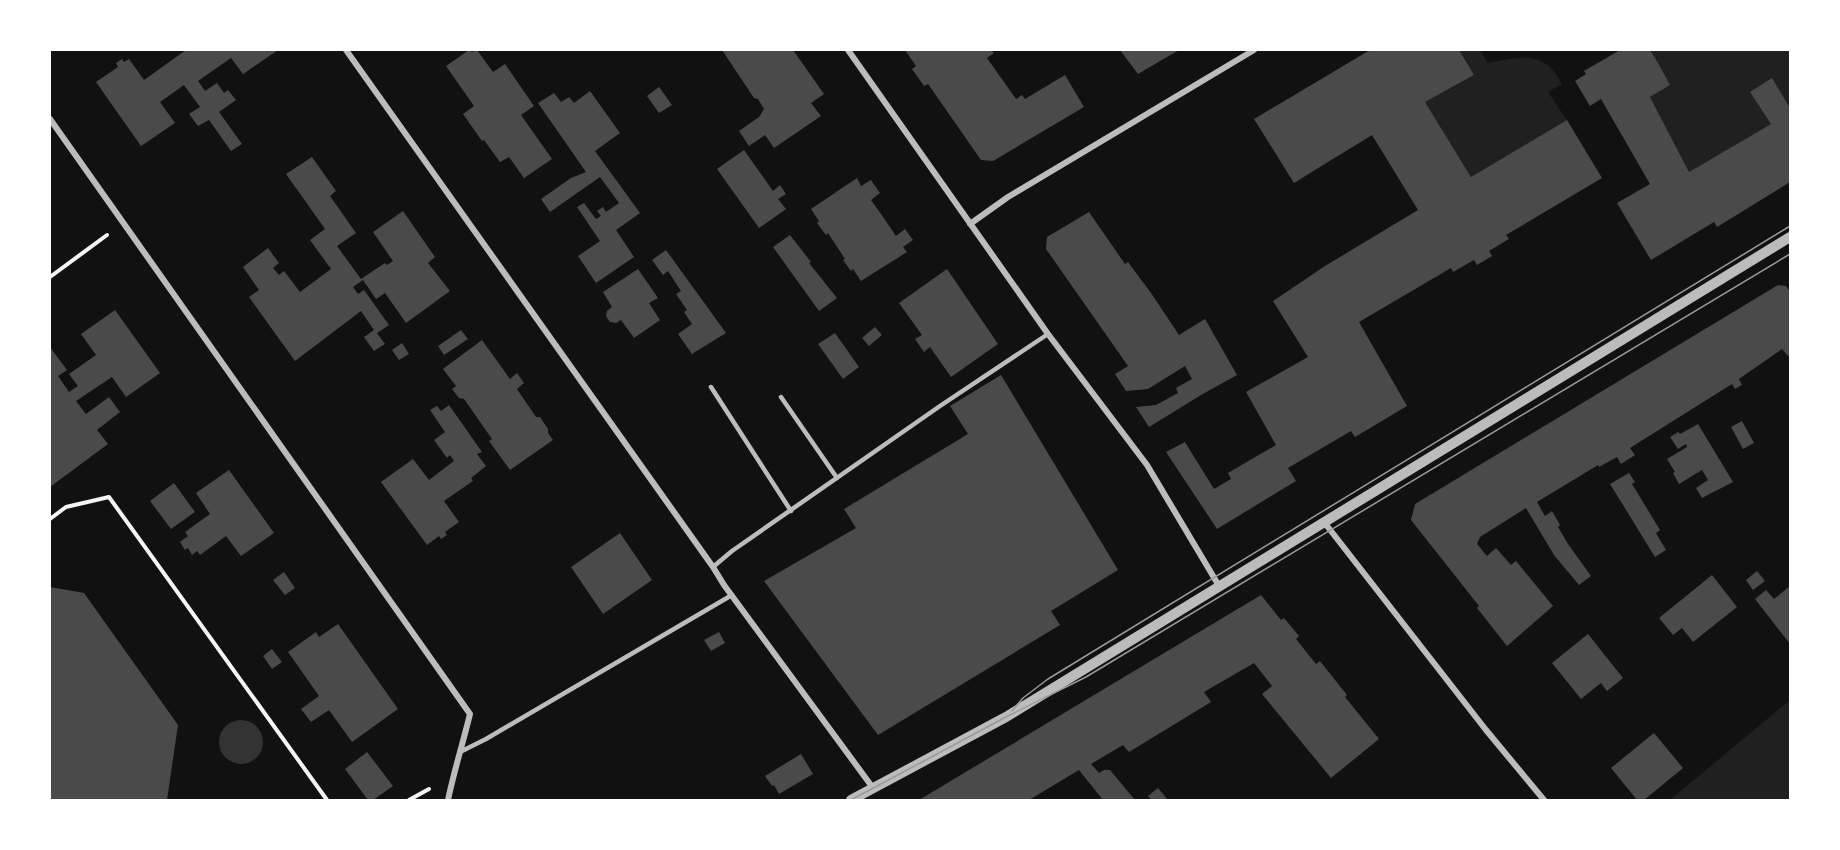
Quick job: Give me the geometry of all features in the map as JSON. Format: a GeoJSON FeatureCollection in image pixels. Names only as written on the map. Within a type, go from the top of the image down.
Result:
{"type":"FeatureCollection","features":[{"type":"Feature","properties":{"kind":"street"},"geometry":{"type":"LineString","coordinates":[[346,50],[732,595],[873,788]]}},
{"type":"Feature","properties":{"kind":"street"},"geometry":{"type":"LineString","coordinates":[[848,50],[1048,334],[1147,465],[1219,586]]}},
{"type":"Feature","properties":{"kind":"street"},"geometry":{"type":"LineString","coordinates":[[970,224],[1008,197],[1254,50]]}},
{"type":"Feature","properties":{"kind":"street"},"geometry":{"type":"LineString","coordinates":[[50,119],[470,714],[448,801]]}},
{"type":"Feature","properties":{"kind":"street"},"geometry":{"type":"LineString","coordinates":[[851,801],[1006,717],[1323,521],[1791,237]]}},
{"type":"Feature","properties":{"kind":"street"},"geometry":{"type":"LineString","coordinates":[[1323,521],[1544,801]]}},
{"type":"Feature","properties":{"kind":"lane"},"geometry":{"type":"LineString","coordinates":[[713,567],[837,478],[1048,334]]}},
{"type":"Feature","properties":{"kind":"lane"},"geometry":{"type":"LineString","coordinates":[[711,387],[791,510]]}},
{"type":"Feature","properties":{"kind":"lane"},"geometry":{"type":"LineString","coordinates":[[781,397],[837,478]]}},
{"type":"Feature","properties":{"kind":"lane"},"geometry":{"type":"LineString","coordinates":[[462,751],[732,595]]}},
{"type":"Feature","properties":{"kind":"path"},"geometry":{"type":"LineString","coordinates":[[50,277],[107,235]]}},
{"type":"Feature","properties":{"kind":"path"},"geometry":{"type":"LineString","coordinates":[[50,519],[66,507],[109,497],[327,801]]}},
{"type":"Feature","properties":{"kind":"shaded area"},"geometry":{"type":"Polygon","coordinates":[[[1459,50],[1480,50],[1488,63],[1531,58],[1548,65],[1562,84],[1548,92],[1567,120],[1471,177],[1425,102],[1474,75],[1459,50]]]}},
{"type":"Feature","properties":{"kind":"shaded area"},"geometry":{"type":"Polygon","coordinates":[[[1650,50],[1790,50],[1790,108],[1772,79],[1771,124],[1689,172],[1650,97],[1670,85],[1650,50]]]}},
{"type":"Feature","properties":{"kind":"shaded area"},"geometry":{"type":"Polygon","coordinates":[[[1790,700],[1790,800],[1670,800],[1790,700]]]}},
{"type":"Feature","properties":{"kind":"shaded area"},"geometry":{"type":"Polygon","coordinates":[[[241,720],[249,721],[257,726],[262,734],[262,750],[257,758],[249,763],[241,764],[233,763],[225,758],[220,750],[219,742],[220,734],[225,726],[233,721],[241,720]]]}},
{"type":"Feature","properties":{"kind":"building"},"geometry":{"type":"Polygon","coordinates":[[[186,50],[278,50],[243,74],[231,58],[198,81],[205,91],[217,83],[224,93],[228,90],[236,100],[219,112],[242,144],[231,151],[209,120],[198,126],[189,114],[200,107],[184,85],[160,102],[175,123],[141,146],[96,82],[118,67],[116,63],[122,59],[124,62],[129,59],[144,80],[186,50]]]}},
{"type":"Feature","properties":{"kind":"building"},"geometry":{"type":"Polygon","coordinates":[[[469,50],[472,52],[477,50],[493,72],[505,64],[534,106],[521,115],[552,159],[524,178],[509,157],[500,162],[463,114],[474,106],[446,66],[469,50]]]}},
{"type":"Feature","properties":{"kind":"building"},"geometry":{"type":"Polygon","coordinates":[[[722,50],[793,50],[824,94],[811,103],[821,116],[774,148],[765,135],[749,146],[739,131],[759,117],[764,109],[722,50]]]}},
{"type":"Feature","properties":{"kind":"building"},"geometry":{"type":"Polygon","coordinates":[[[905,50],[991,50],[994,53],[987,58],[1016,99],[1022,95],[1025,99],[1065,75],[1084,107],[993,161],[981,160],[928,84],[924,86],[912,69],[916,66],[905,50]]]}},
{"type":"Feature","properties":{"kind":"building"},"geometry":{"type":"Polygon","coordinates":[[[1120,50],[1179,50],[1138,74],[1120,50]]]}},
{"type":"Feature","properties":{"kind":"building"},"geometry":{"type":"Polygon","coordinates":[[[1370,50],[1459,50],[1474,75],[1425,102],[1471,177],[1567,120],[1602,178],[1506,235],[1509,239],[1489,251],[1492,256],[1477,265],[1474,260],[1453,272],[1451,268],[1359,322],[1407,406],[1355,437],[1351,431],[1288,468],[1296,481],[1217,529],[1166,452],[1185,442],[1214,489],[1231,479],[1228,473],[1276,445],[1246,392],[1308,357],[1273,301],[1325,266],[1418,210],[1372,135],[1294,183],[1254,119],[1370,50]]]}},
{"type":"Feature","properties":{"kind":"building"},"geometry":{"type":"Polygon","coordinates":[[[1620,50],[1650,50],[1658,63],[1670,85],[1650,97],[1689,172],[1771,124],[1750,92],[1772,78],[1790,108],[1790,182],[1717,227],[1714,222],[1651,260],[1617,203],[1650,184],[1601,99],[1590,106],[1575,81],[1586,74],[1584,71],[1620,50]]]}},
{"type":"Feature","properties":{"kind":"building"},"geometry":{"type":"Polygon","coordinates":[[[659,87],[672,105],[659,113],[647,96],[659,87]]]}},
{"type":"Feature","properties":{"kind":"building"},"geometry":{"type":"Polygon","coordinates":[[[590,91],[620,133],[595,151],[640,213],[616,230],[634,257],[596,283],[578,256],[600,241],[577,207],[584,203],[596,219],[601,216],[597,211],[603,207],[606,212],[619,203],[600,177],[550,212],[541,199],[571,178],[586,172],[538,103],[554,93],[561,102],[569,97],[574,103],[590,91]]]}},
{"type":"Feature","properties":{"kind":"building"},"geometry":{"type":"Polygon","coordinates":[[[744,150],[773,191],[780,185],[786,194],[778,199],[786,209],[759,228],[717,169],[744,150]]]}},
{"type":"Feature","properties":{"kind":"building"},"geometry":{"type":"Polygon","coordinates":[[[312,157],[336,191],[330,196],[356,233],[337,246],[361,279],[385,263],[387,265],[393,261],[373,232],[403,211],[435,257],[428,263],[450,291],[406,323],[385,293],[376,299],[363,280],[353,287],[358,294],[364,290],[389,325],[377,333],[385,344],[374,351],[364,337],[374,330],[361,311],[295,361],[249,297],[259,290],[243,267],[268,248],[279,263],[273,268],[279,275],[284,271],[300,292],[331,269],[310,240],[325,229],[286,174],[312,157]]]}},
{"type":"Feature","properties":{"kind":"building"},"geometry":{"type":"Polygon","coordinates":[[[857,178],[861,186],[871,180],[880,193],[871,200],[896,236],[905,229],[913,240],[903,247],[907,252],[861,281],[843,260],[845,259],[828,233],[826,235],[817,223],[819,221],[811,209],[857,178]]]}},
{"type":"Feature","properties":{"kind":"building"},"geometry":{"type":"Polygon","coordinates":[[[1089,212],[1125,264],[1128,262],[1151,293],[1179,335],[1205,319],[1237,375],[1149,427],[1136,407],[1156,405],[1178,393],[1176,388],[1192,379],[1185,366],[1148,389],[1126,391],[1115,374],[1128,366],[1046,249],[1047,237],[1089,212]]]}},
{"type":"Feature","properties":{"kind":"building"},"geometry":{"type":"Polygon","coordinates":[[[790,235],[837,298],[819,311],[773,247],[790,235]]]}},
{"type":"Feature","properties":{"kind":"building"},"geometry":{"type":"Polygon","coordinates":[[[666,250],[726,333],[692,354],[678,334],[692,324],[684,312],[687,310],[676,294],[681,291],[668,271],[663,275],[652,260],[666,250]]]}},
{"type":"Feature","properties":{"kind":"building"},"geometry":{"type":"Polygon","coordinates":[[[638,269],[658,298],[649,303],[660,320],[634,338],[621,320],[616,323],[610,322],[606,316],[607,311],[612,307],[603,292],[638,269]]]}},
{"type":"Feature","properties":{"kind":"building"},"geometry":{"type":"Polygon","coordinates":[[[947,269],[998,344],[951,377],[930,347],[924,352],[915,339],[922,335],[899,303],[947,269]]]}},
{"type":"Feature","properties":{"kind":"building"},"geometry":{"type":"Polygon","coordinates":[[[1778,285],[1786,286],[1790,292],[1790,358],[1782,349],[1739,379],[1742,385],[1735,389],[1732,384],[1630,448],[1635,455],[1621,464],[1617,457],[1599,467],[1598,465],[1537,502],[1545,516],[1552,511],[1568,544],[1591,576],[1579,585],[1554,555],[1526,508],[1480,537],[1477,544],[1487,556],[1496,548],[1511,565],[1516,561],[1553,606],[1507,646],[1477,608],[1479,606],[1411,520],[1415,504],[1778,285]]]}},
{"type":"Feature","properties":{"kind":"building"},"geometry":{"type":"Polygon","coordinates":[[[115,310],[160,373],[126,397],[112,377],[76,401],[86,414],[109,397],[120,412],[97,430],[108,444],[50,487],[50,347],[67,370],[58,376],[69,392],[78,386],[69,374],[96,355],[81,334],[115,310]]]}},
{"type":"Feature","properties":{"kind":"building"},"geometry":{"type":"Polygon","coordinates":[[[875,327],[882,335],[869,346],[862,338],[875,327]]]}},
{"type":"Feature","properties":{"kind":"building"},"geometry":{"type":"Polygon","coordinates":[[[461,330],[468,339],[444,355],[438,346],[461,330]]]}},
{"type":"Feature","properties":{"kind":"building"},"geometry":{"type":"Polygon","coordinates":[[[835,333],[859,367],[843,379],[818,344],[835,333]]]}},
{"type":"Feature","properties":{"kind":"building"},"geometry":{"type":"Polygon","coordinates":[[[482,340],[510,379],[517,373],[524,383],[517,389],[536,417],[540,417],[553,440],[510,470],[489,441],[492,439],[464,399],[459,398],[452,389],[456,386],[443,369],[482,340]]]}},
{"type":"Feature","properties":{"kind":"building"},"geometry":{"type":"Polygon","coordinates":[[[402,343],[409,354],[399,360],[392,350],[402,343]]]}},
{"type":"Feature","properties":{"kind":"building"},"geometry":{"type":"Polygon","coordinates":[[[1001,375],[1118,570],[1051,611],[1060,625],[878,735],[764,581],[856,528],[844,509],[968,434],[950,406],[1001,375]]]}},
{"type":"Feature","properties":{"kind":"building"},"geometry":{"type":"Polygon","coordinates":[[[449,405],[482,452],[477,454],[486,466],[471,478],[473,481],[444,501],[459,522],[445,532],[447,535],[441,539],[439,536],[427,545],[381,482],[413,459],[429,480],[454,461],[450,455],[447,458],[434,440],[445,432],[430,410],[437,406],[441,411],[449,405]]]}},
{"type":"Feature","properties":{"kind":"building"},"geometry":{"type":"Polygon","coordinates":[[[1742,421],[1754,443],[1743,449],[1731,427],[1742,421]]]}},
{"type":"Feature","properties":{"kind":"building"},"geometry":{"type":"Polygon","coordinates":[[[1698,424],[1733,482],[1702,498],[1696,488],[1708,480],[1702,470],[1679,484],[1667,459],[1687,447],[1686,444],[1678,449],[1670,437],[1698,424]]]}},
{"type":"Feature","properties":{"kind":"building"},"geometry":{"type":"Polygon","coordinates":[[[229,470],[274,533],[241,556],[226,536],[200,555],[197,551],[192,555],[188,548],[185,550],[180,542],[188,536],[185,532],[210,514],[196,493],[229,470]]]}},
{"type":"Feature","properties":{"kind":"building"},"geometry":{"type":"Polygon","coordinates":[[[1629,473],[1635,482],[1632,484],[1660,530],[1656,533],[1666,550],[1655,557],[1610,484],[1629,473]]]}},
{"type":"Feature","properties":{"kind":"building"},"geometry":{"type":"Polygon","coordinates":[[[174,483],[195,512],[171,529],[150,501],[174,483]]]}},
{"type":"Feature","properties":{"kind":"building"},"geometry":{"type":"Polygon","coordinates":[[[620,533],[652,580],[603,614],[571,567],[620,533]]]}},
{"type":"Feature","properties":{"kind":"building"},"geometry":{"type":"Polygon","coordinates":[[[1757,571],[1765,581],[1753,590],[1746,580],[1757,571]]]}},
{"type":"Feature","properties":{"kind":"building"},"geometry":{"type":"Polygon","coordinates":[[[284,572],[295,588],[285,595],[273,580],[284,572]]]}},
{"type":"Feature","properties":{"kind":"building"},"geometry":{"type":"Polygon","coordinates":[[[1712,575],[1737,607],[1693,642],[1682,628],[1673,635],[1659,618],[1712,575]]]}},
{"type":"Feature","properties":{"kind":"building"},"geometry":{"type":"Polygon","coordinates":[[[1790,586],[1790,644],[1755,599],[1766,590],[1774,599],[1790,586]]]}},
{"type":"Feature","properties":{"kind":"building"},"geometry":{"type":"Polygon","coordinates":[[[50,587],[84,593],[178,725],[167,800],[50,800],[50,587]]]}},
{"type":"Feature","properties":{"kind":"building"},"geometry":{"type":"Polygon","coordinates":[[[1261,595],[1281,620],[1284,618],[1299,636],[1296,639],[1316,664],[1320,661],[1379,739],[1331,778],[1262,694],[1272,686],[1254,663],[1204,692],[1211,702],[1129,752],[1123,745],[1091,764],[1099,773],[1110,770],[1135,800],[1103,800],[1079,770],[1029,800],[919,800],[1261,595]]]}},
{"type":"Feature","properties":{"kind":"building"},"geometry":{"type":"Polygon","coordinates":[[[338,624],[398,709],[352,742],[329,710],[311,722],[301,709],[319,696],[288,652],[316,632],[319,637],[338,624]]]}},
{"type":"Feature","properties":{"kind":"building"},"geometry":{"type":"Polygon","coordinates":[[[719,632],[725,643],[711,651],[704,640],[719,632]]]}},
{"type":"Feature","properties":{"kind":"building"},"geometry":{"type":"Polygon","coordinates":[[[1588,634],[1623,678],[1607,691],[1601,683],[1581,699],[1552,663],[1588,634]]]}},
{"type":"Feature","properties":{"kind":"building"},"geometry":{"type":"Polygon","coordinates":[[[272,649],[282,662],[272,669],[263,656],[272,649]]]}},
{"type":"Feature","properties":{"kind":"building"},"geometry":{"type":"Polygon","coordinates":[[[1654,733],[1683,768],[1644,800],[1637,800],[1611,768],[1654,733]]]}},
{"type":"Feature","properties":{"kind":"building"},"geometry":{"type":"Polygon","coordinates":[[[367,752],[393,786],[373,800],[368,800],[345,769],[367,752]]]}},
{"type":"Feature","properties":{"kind":"building"},"geometry":{"type":"Polygon","coordinates":[[[801,754],[813,774],[779,794],[765,776],[801,754]]]}},
{"type":"Feature","properties":{"kind":"building"},"geometry":{"type":"Polygon","coordinates":[[[1158,788],[1168,800],[1151,800],[1148,796],[1158,788]]]}},
{"type":"Feature","properties":{"kind":"tram line"},"geometry":{"type":"LineString","coordinates":[[1012,711],[1023,698],[1048,679],[1790,226]]}},
{"type":"Feature","properties":{"kind":"tram line"},"geometry":{"type":"LineString","coordinates":[[851,800],[1086,677],[1790,254]]}}]}
